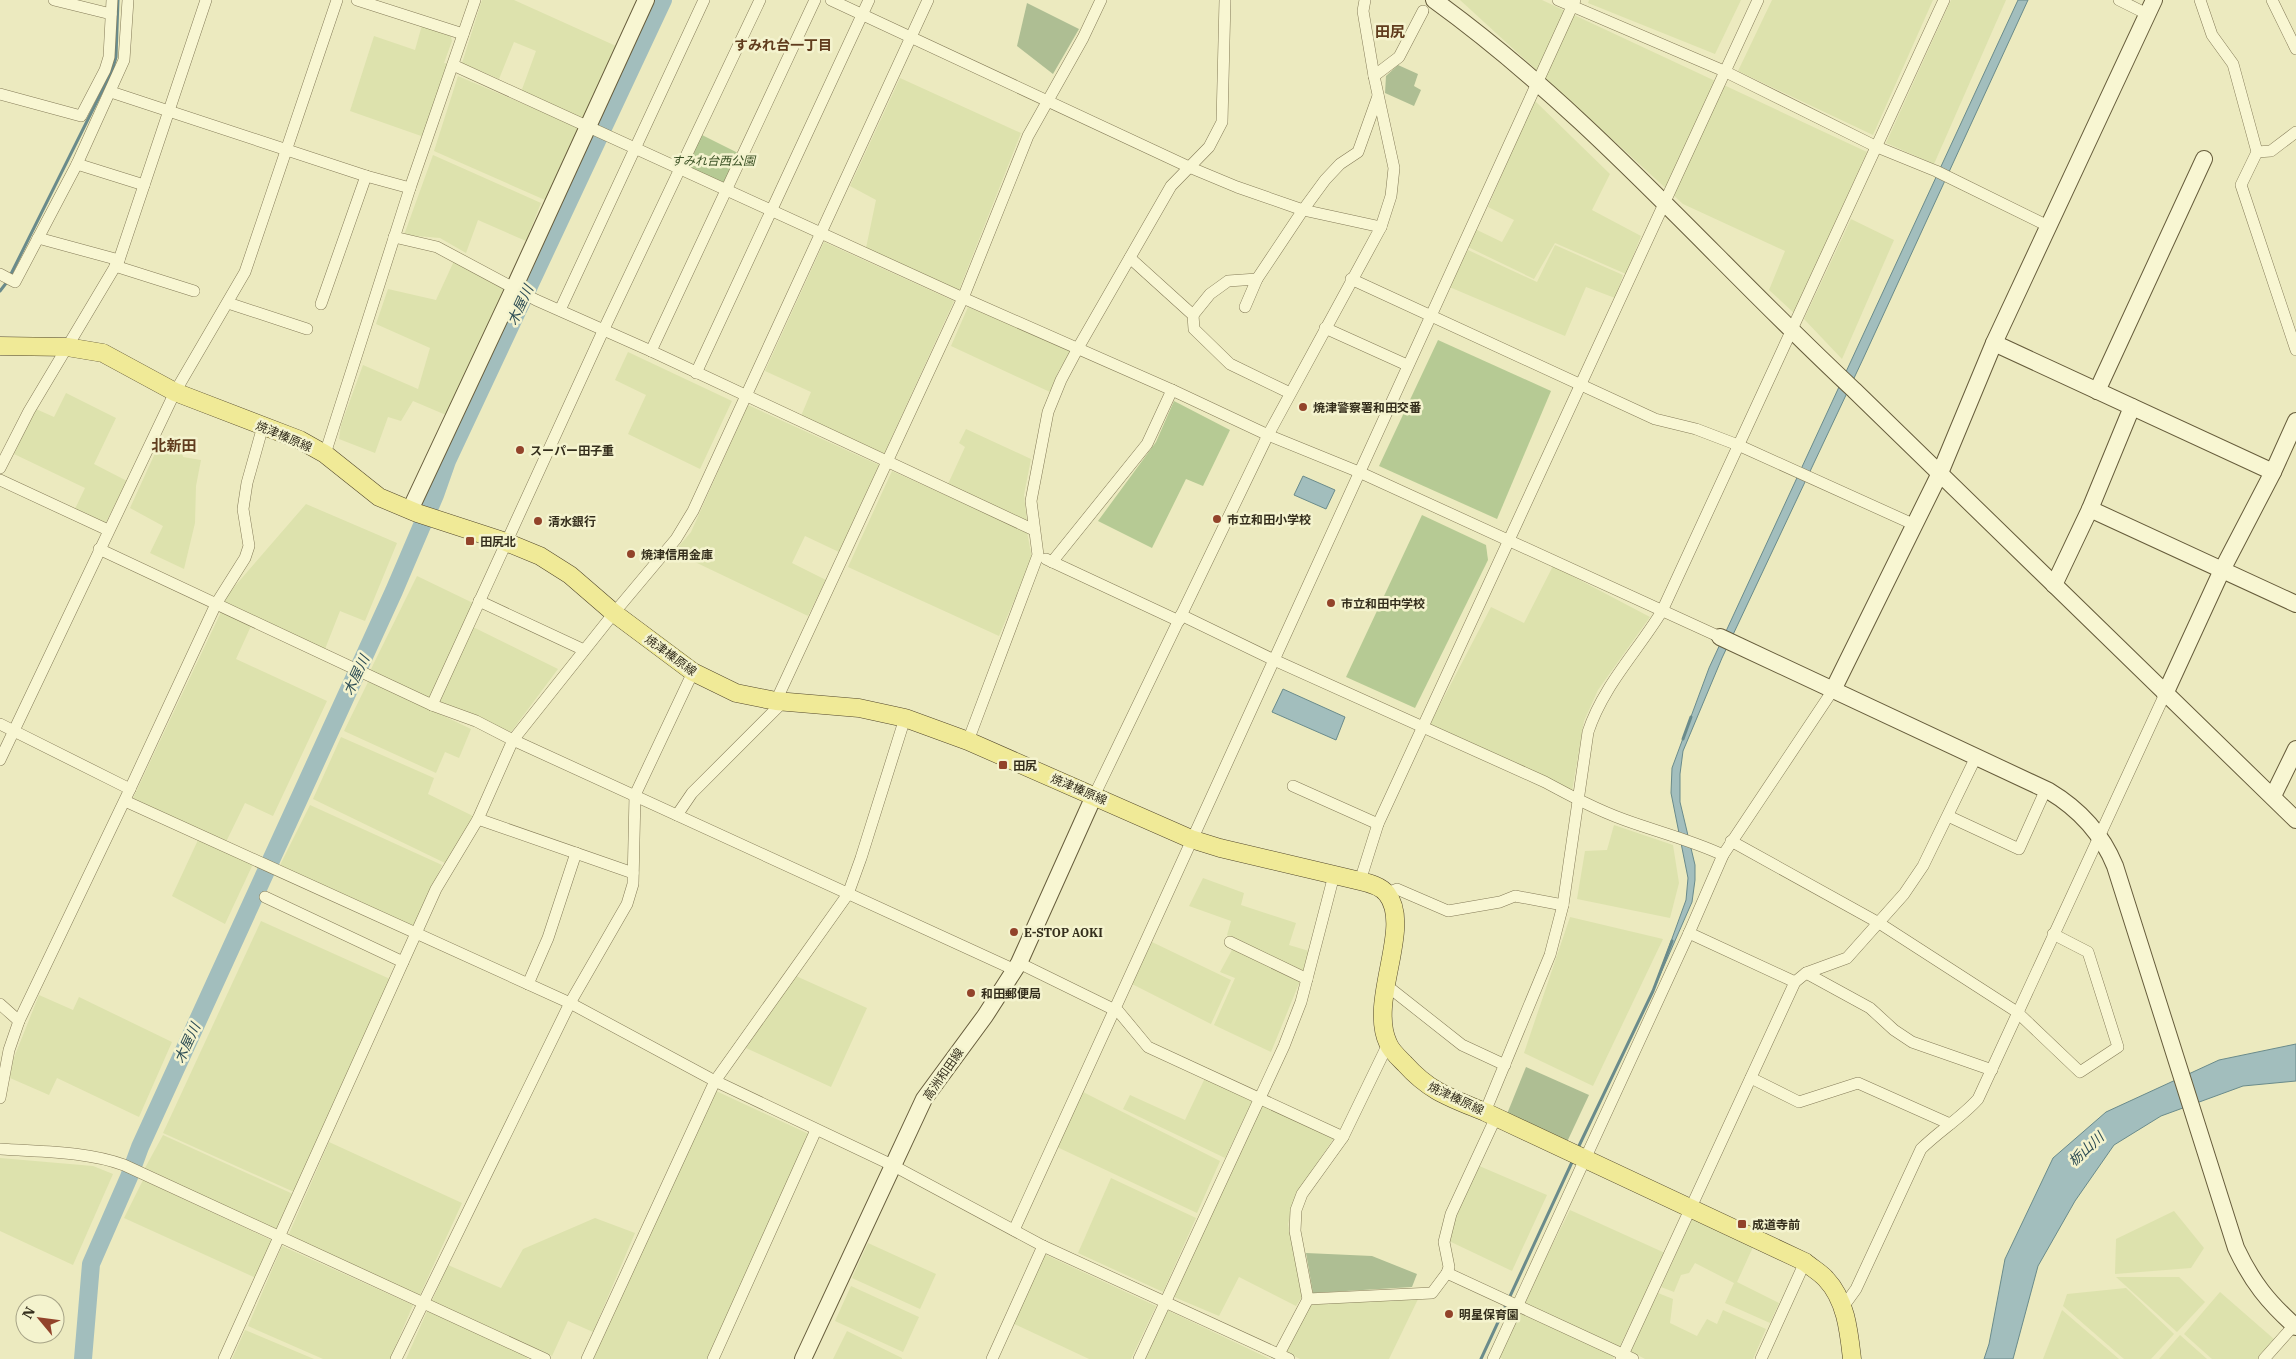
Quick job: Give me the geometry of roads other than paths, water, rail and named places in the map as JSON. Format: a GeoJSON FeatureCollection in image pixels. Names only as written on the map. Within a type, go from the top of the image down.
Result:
{"type":"FeatureCollection","features":[{"type":"Feature","properties":{"kind":"main road","name":"焼津榛原線"},"geometry":{"type":"LineString","coordinates":[[0,346],[66,347],[103,353],[175,392],[300,440],[324,454],[379,497],[414,512],[506,542],[540,556],[570,574],[614,613],[693,672],[736,693],[780,701],[860,708],[905,718],[968,741],[1191,839],[1360,880],[1378,887],[1387,893],[1394,908],[1394,934],[1382,1008],[1383,1028],[1388,1044],[1420,1080],[1434,1091],[1491,1114],[1805,1262],[1827,1280],[1843,1307],[1850,1334],[1852,1359]]}},
{"type":"Feature","properties":{"kind":"street"},"geometry":{"type":"LineString","coordinates":[[54,0],[111,14]]}},
{"type":"Feature","properties":{"kind":"street"},"geometry":{"type":"LineString","coordinates":[[0,94],[81,116],[105,70],[109,57],[112,0]]}},
{"type":"Feature","properties":{"kind":"street"},"geometry":{"type":"LineString","coordinates":[[0,274],[15,282],[77,164],[111,92],[124,60],[128,0]]}},
{"type":"Feature","properties":{"kind":"street"},"geometry":{"type":"LineString","coordinates":[[0,468],[66,347],[117,263],[206,0]]}},
{"type":"Feature","properties":{"kind":"street"},"geometry":{"type":"LineString","coordinates":[[0,760],[98,549],[175,392],[245,272],[337,0]]}},
{"type":"Feature","properties":{"kind":"street"},"geometry":{"type":"LineString","coordinates":[[357,0],[463,34]]}},
{"type":"Feature","properties":{"kind":"street"},"geometry":{"type":"LineString","coordinates":[[324,454],[410,188],[475,0]]}},
{"type":"Feature","properties":{"kind":"street"},"geometry":{"type":"LineString","coordinates":[[414,512],[518,290],[587,125],[646,0]]}},
{"type":"Feature","properties":{"kind":"street"},"geometry":{"type":"LineString","coordinates":[[560,310],[704,0]]}},
{"type":"Feature","properties":{"kind":"street"},"geometry":{"type":"LineString","coordinates":[[432,705],[603,332],[760,0]]}},
{"type":"Feature","properties":{"kind":"street"},"geometry":{"type":"LineString","coordinates":[[651,352],[815,0]]}},
{"type":"Feature","properties":{"kind":"street"},"geometry":{"type":"LineString","coordinates":[[831,0],[1189,167],[1237,187],[1302,210],[1381,227]]}},
{"type":"Feature","properties":{"kind":"street"},"geometry":{"type":"LineString","coordinates":[[696,373],[870,0]]}},
{"type":"Feature","properties":{"kind":"street"},"geometry":{"type":"LineString","coordinates":[[224,1359],[436,889],[478,819],[513,740],[614,613],[676,539],[693,511],[928,0]]}},
{"type":"Feature","properties":{"kind":"street"},"geometry":{"type":"LineString","coordinates":[[677,815],[692,793],[780,701],[963,298],[1028,136],[1083,38],[1101,0]]}},
{"type":"Feature","properties":{"kind":"street"},"geometry":{"type":"LineString","coordinates":[[968,741],[1038,555],[1031,501],[1048,412],[1061,380],[1171,186],[1209,147],[1222,122],[1225,0]]}},
{"type":"Feature","properties":{"kind":"street"},"geometry":{"type":"LineString","coordinates":[[1094,796],[1268,436],[1351,279],[1381,227],[1391,196],[1394,168],[1374,76],[1363,11],[1365,0]]}},
{"type":"Feature","properties":{"kind":"street"},"geometry":{"type":"LineString","coordinates":[[1558,0],[1573,3],[1724,71],[1877,147],[1936,171],[2050,226]]}},
{"type":"Feature","properties":{"kind":"street"},"geometry":{"type":"LineString","coordinates":[[1360,880],[1378,824],[1758,0]]}},
{"type":"Feature","properties":{"kind":"street"},"geometry":{"type":"LineString","coordinates":[[1308,1299],[1432,1293],[1447,1273],[1449,1266],[1444,1242],[1451,1214],[1491,1114],[1505,1066],[1550,955],[1563,905],[1588,732],[1594,712],[1608,688],[1662,611],[1944,0]]}},
{"type":"Feature","properties":{"kind":"street"},"geometry":{"type":"LineString","coordinates":[[1493,1359],[1723,855],[1833,690],[1940,473],[1994,343],[2050,226],[2150,7],[2119,0]]}},
{"type":"Feature","properties":{"kind":"street"},"geometry":{"type":"LineString","coordinates":[[2200,0],[2212,35],[2232,64],[2257,152],[2241,184],[2296,350]]}},
{"type":"Feature","properties":{"kind":"street"},"geometry":{"type":"LineString","coordinates":[[2272,0],[2296,49]]}},
{"type":"Feature","properties":{"kind":"street"},"geometry":{"type":"LineString","coordinates":[[1014,1230],[1429,316],[1538,84],[1573,3]]}},
{"type":"Feature","properties":{"kind":"street"},"geometry":{"type":"LineString","coordinates":[[1374,76],[1399,57],[1428,6],[1474,29],[1538,84],[1664,202],[1792,332],[1839,375],[2296,820]]}},
{"type":"Feature","properties":{"kind":"street"},"geometry":{"type":"LineString","coordinates":[[454,65],[821,234],[1172,390],[1268,436],[1359,472],[1727,640],[2046,789],[2069,803],[2086,820],[2108,849],[2115,866],[2236,1248],[2245,1267],[2261,1292],[2295,1325],[2264,1359]]}},
{"type":"Feature","properties":{"kind":"street"},"geometry":{"type":"LineString","coordinates":[[111,92],[366,176],[410,188]]}},
{"type":"Feature","properties":{"kind":"street"},"geometry":{"type":"LineString","coordinates":[[1245,306],[1257,279],[1302,210],[1340,164],[1358,152],[1378,96]]}},
{"type":"Feature","properties":{"kind":"street"},"geometry":{"type":"LineString","coordinates":[[2257,152],[2271,151],[2296,132]]}},
{"type":"Feature","properties":{"kind":"street"},"geometry":{"type":"LineString","coordinates":[[2098,391],[2204,159]]}},
{"type":"Feature","properties":{"kind":"street"},"geometry":{"type":"LineString","coordinates":[[77,164],[144,184]]}},
{"type":"Feature","properties":{"kind":"street"},"geometry":{"type":"LineString","coordinates":[[321,304],[366,176]]}},
{"type":"Feature","properties":{"kind":"street"},"geometry":{"type":"LineString","coordinates":[[394,237],[437,247],[536,300],[603,332],[651,352],[1034,530]]}},
{"type":"Feature","properties":{"kind":"street"},"geometry":{"type":"LineString","coordinates":[[38,238],[117,263],[194,291]]}},
{"type":"Feature","properties":{"kind":"street"},"geometry":{"type":"LineString","coordinates":[[1130,258],[1193,315]]}},
{"type":"Feature","properties":{"kind":"street"},"geometry":{"type":"LineString","coordinates":[[1257,279],[1228,281],[1210,294],[1193,315],[1194,329],[1230,364],[1290,393]]}},
{"type":"Feature","properties":{"kind":"street"},"geometry":{"type":"LineString","coordinates":[[1351,279],[1654,419],[1696,428],[1738,445],[1915,525]]}},
{"type":"Feature","properties":{"kind":"street"},"geometry":{"type":"LineString","coordinates":[[228,303],[307,329]]}},
{"type":"Feature","properties":{"kind":"street"},"geometry":{"type":"LineString","coordinates":[[1325,328],[1407,365]]}},
{"type":"Feature","properties":{"kind":"street"},"geometry":{"type":"LineString","coordinates":[[1994,343],[2273,472]]}},
{"type":"Feature","properties":{"kind":"street"},"geometry":{"type":"LineString","coordinates":[[1052,562],[1147,444],[1172,390]]}},
{"type":"Feature","properties":{"kind":"street"},"geometry":{"type":"LineString","coordinates":[[2054,585],[2090,509],[2132,407]]}},
{"type":"Feature","properties":{"kind":"street"},"geometry":{"type":"LineString","coordinates":[[1843,1307],[1856,1289],[1921,1149],[1969,1110],[1978,1099],[2222,570],[2273,472],[2296,421]]}},
{"type":"Feature","properties":{"kind":"street"},"geometry":{"type":"LineString","coordinates":[[0,1098],[9,1050],[19,1021],[125,801],[216,604],[245,558],[249,546],[243,509],[246,483],[263,426]]}},
{"type":"Feature","properties":{"kind":"street"},"geometry":{"type":"LineString","coordinates":[[0,480],[108,530]]}},
{"type":"Feature","properties":{"kind":"street"},"geometry":{"type":"LineString","coordinates":[[2090,509],[2296,604]]}},
{"type":"Feature","properties":{"kind":"street"},"geometry":{"type":"LineString","coordinates":[[98,549],[432,705],[476,721],[513,740],[848,894],[1114,1009],[1119,1012],[1148,1047],[1343,1137]]}},
{"type":"Feature","properties":{"kind":"street"},"geometry":{"type":"LineString","coordinates":[[1038,555],[1545,782],[1624,820],[1700,844],[1723,855]]}},
{"type":"Feature","properties":{"kind":"street"},"geometry":{"type":"LineString","coordinates":[[479,601],[584,650]]}},
{"type":"Feature","properties":{"kind":"street"},"geometry":{"type":"LineString","coordinates":[[396,1359],[570,1003],[627,904],[633,884],[635,795],[693,672]]}},
{"type":"Feature","properties":{"kind":"street"},"geometry":{"type":"LineString","coordinates":[[587,1359],[714,1081],[848,894],[862,858],[905,718]]}},
{"type":"Feature","properties":{"kind":"street"},"geometry":{"type":"LineString","coordinates":[[0,724],[130,789]]}},
{"type":"Feature","properties":{"kind":"street"},"geometry":{"type":"LineString","coordinates":[[2273,796],[2296,749]]}},
{"type":"Feature","properties":{"kind":"street"},"geometry":{"type":"LineString","coordinates":[[1447,1273],[1626,1357],[1795,982],[1806,972],[1847,958],[1879,923],[1923,866],[1976,757]]}},
{"type":"Feature","properties":{"kind":"street"},"geometry":{"type":"LineString","coordinates":[[1293,786],[1378,824]]}},
{"type":"Feature","properties":{"kind":"street"},"geometry":{"type":"LineString","coordinates":[[1948,816],[2019,849],[2046,789]]}},
{"type":"Feature","properties":{"kind":"street","name":"高洲和田線"},"geometry":{"type":"LineString","coordinates":[[803,1359],[924,1099],[985,1016],[1017,967],[1094,796]]}},
{"type":"Feature","properties":{"kind":"street"},"geometry":{"type":"LineString","coordinates":[[125,801],[570,1003],[714,1081],[892,1165],[1044,1246],[1284,1357],[1308,1299],[1295,1231],[1296,1210],[1302,1194],[1343,1137],[1388,1044]]}},
{"type":"Feature","properties":{"kind":"street"},"geometry":{"type":"LineString","coordinates":[[478,819],[633,873]]}},
{"type":"Feature","properties":{"kind":"street"},"geometry":{"type":"LineString","coordinates":[[1731,841],[1879,923],[2017,1012],[2080,1072],[2118,1047],[2088,952],[2053,934]]}},
{"type":"Feature","properties":{"kind":"street"},"geometry":{"type":"LineString","coordinates":[[528,984],[548,938],[576,853]]}},
{"type":"Feature","properties":{"kind":"street"},"geometry":{"type":"LineString","coordinates":[[1139,1359],[1284,1046],[1301,1002],[1334,875]]}},
{"type":"Feature","properties":{"kind":"street"},"geometry":{"type":"LineString","coordinates":[[1387,893],[1397,889],[1448,910],[1500,902],[1515,896],[1563,905]]}},
{"type":"Feature","properties":{"kind":"street"},"geometry":{"type":"LineString","coordinates":[[265,898],[403,962]]}},
{"type":"Feature","properties":{"kind":"street"},"geometry":{"type":"LineString","coordinates":[[1689,933],[1795,982]]}},
{"type":"Feature","properties":{"kind":"street"},"geometry":{"type":"LineString","coordinates":[[1230,942],[1307,979]]}},
{"type":"Feature","properties":{"kind":"street"},"geometry":{"type":"LineString","coordinates":[[1806,972],[1870,1008],[1894,1030],[1912,1042],[1992,1070]]}},
{"type":"Feature","properties":{"kind":"street"},"geometry":{"type":"LineString","coordinates":[[1386,985],[1462,1045],[1505,1066]]}},
{"type":"Feature","properties":{"kind":"street"},"geometry":{"type":"LineString","coordinates":[[0,1004],[19,1021]]}},
{"type":"Feature","properties":{"kind":"street"},"geometry":{"type":"LineString","coordinates":[[1751,1078],[1799,1102],[1858,1083],[1950,1124]]}},
{"type":"Feature","properties":{"kind":"street"},"geometry":{"type":"LineString","coordinates":[[713,1359],[816,1130]]}},
{"type":"Feature","properties":{"kind":"street"},"geometry":{"type":"LineString","coordinates":[[0,1149],[89,1156],[108,1159],[124,1165],[544,1359]]}},
{"type":"Feature","properties":{"kind":"street"},"geometry":{"type":"LineString","coordinates":[[992,1359],[1044,1246]]}},
{"type":"Feature","properties":{"kind":"street"},"geometry":{"type":"LineString","coordinates":[[1761,1359],[1805,1262]]}},
{"type":"Feature","properties":{"kind":"water"},"geometry":{"type":"Polygon","coordinates":[[[2018,0],[2028,0],[1863,359],[1722,658],[1683,751],[1680,774],[1680,802],[1695,865],[1695,880],[1692,902],[1653,991],[1686,900],[1688,878],[1671,793],[1672,768],[1709,668],[2018,0]]]}},
{"type":"Feature","properties":{"kind":"water"},"geometry":{"type":"Polygon","coordinates":[[[1303,476],[1335,490],[1326,509],[1294,495],[1303,476]]]}},
{"type":"Feature","properties":{"kind":"water"},"geometry":{"type":"Polygon","coordinates":[[[1283,689],[1345,717],[1336,740],[1272,712],[1283,689]]]}},
{"type":"Feature","properties":{"kind":"water","name":"栃山川"},"geometry":{"type":"Polygon","coordinates":[[[2296,1044],[2296,1081],[2243,1086],[2161,1116],[2114,1145],[2075,1201],[2038,1266],[2013,1359],[1984,1359],[1989,1344],[2005,1259],[2053,1158],[2106,1112],[2219,1060],[2296,1044]]]}},
{"type":"Feature","properties":{"kind":"waterway"},"geometry":{"type":"LineString","coordinates":[[10,276],[112,71],[116,57],[118,0]]}},
{"type":"Feature","properties":{"kind":"waterway","name":"木屋川"},"geometry":{"type":"LineString","coordinates":[[83,1359],[91,1264],[140,1147],[394,591],[435,495],[447,461],[663,0]]}},
{"type":"Feature","properties":{"kind":"waterway"},"geometry":{"type":"LineString","coordinates":[[0,291],[7,282]]}},
{"type":"Feature","properties":{"kind":"waterway"},"geometry":{"type":"LineString","coordinates":[[1683,739],[1691,717]]}},
{"type":"Feature","properties":{"kind":"waterway"},"geometry":{"type":"LineString","coordinates":[[1577,1150],[1653,991],[1672,941]]}},
{"type":"Feature","properties":{"kind":"waterway"},"geometry":{"type":"LineString","coordinates":[[1481,1359],[1573,1160]]}},
{"type":"Feature","properties":{"kind":"place","name":"焼津警察署和田交番"},"geometry":{"type":"Point","coordinates":[1303,407]}},
{"type":"Feature","properties":{"kind":"place","name":"スーパー田子重"},"geometry":{"type":"Point","coordinates":[520,450]}},
{"type":"Feature","properties":{"kind":"place","name":"市立和田小学校"},"geometry":{"type":"Point","coordinates":[1217,519]}},
{"type":"Feature","properties":{"kind":"place","name":"清水銀行"},"geometry":{"type":"Point","coordinates":[538,521]}},
{"type":"Feature","properties":{"kind":"place","name":"田尻北"},"geometry":{"type":"Point","coordinates":[470,541]}},
{"type":"Feature","properties":{"kind":"place","name":"焼津信用金庫"},"geometry":{"type":"Point","coordinates":[631,554]}},
{"type":"Feature","properties":{"kind":"place","name":"市立和田中学校"},"geometry":{"type":"Point","coordinates":[1331,603]}},
{"type":"Feature","properties":{"kind":"place","name":"田尻"},"geometry":{"type":"Point","coordinates":[1003,765]}},
{"type":"Feature","properties":{"kind":"place","name":"E-STOP AOKI"},"geometry":{"type":"Point","coordinates":[1014,932]}},
{"type":"Feature","properties":{"kind":"place","name":"和田郵便局"},"geometry":{"type":"Point","coordinates":[971,993]}},
{"type":"Feature","properties":{"kind":"place","name":"成道寺前"},"geometry":{"type":"Point","coordinates":[1742,1224]}},
{"type":"Feature","properties":{"kind":"place","name":"明星保育園"},"geometry":{"type":"Point","coordinates":[1449,1314]}},
{"type":"Feature","properties":{"kind":"district","name":"田尻"},"geometry":{"type":"Point","coordinates":[1390,31]}},
{"type":"Feature","properties":{"kind":"district","name":"すみれ台一丁目"},"geometry":{"type":"Point","coordinates":[783,45]}},
{"type":"Feature","properties":{"kind":"district","name":"北新田"},"geometry":{"type":"Point","coordinates":[174,445]}},
{"type":"Feature","properties":{"kind":"park label","name":"すみれ台西公園"},"geometry":{"type":"Point","coordinates":[713,160]}}]}
